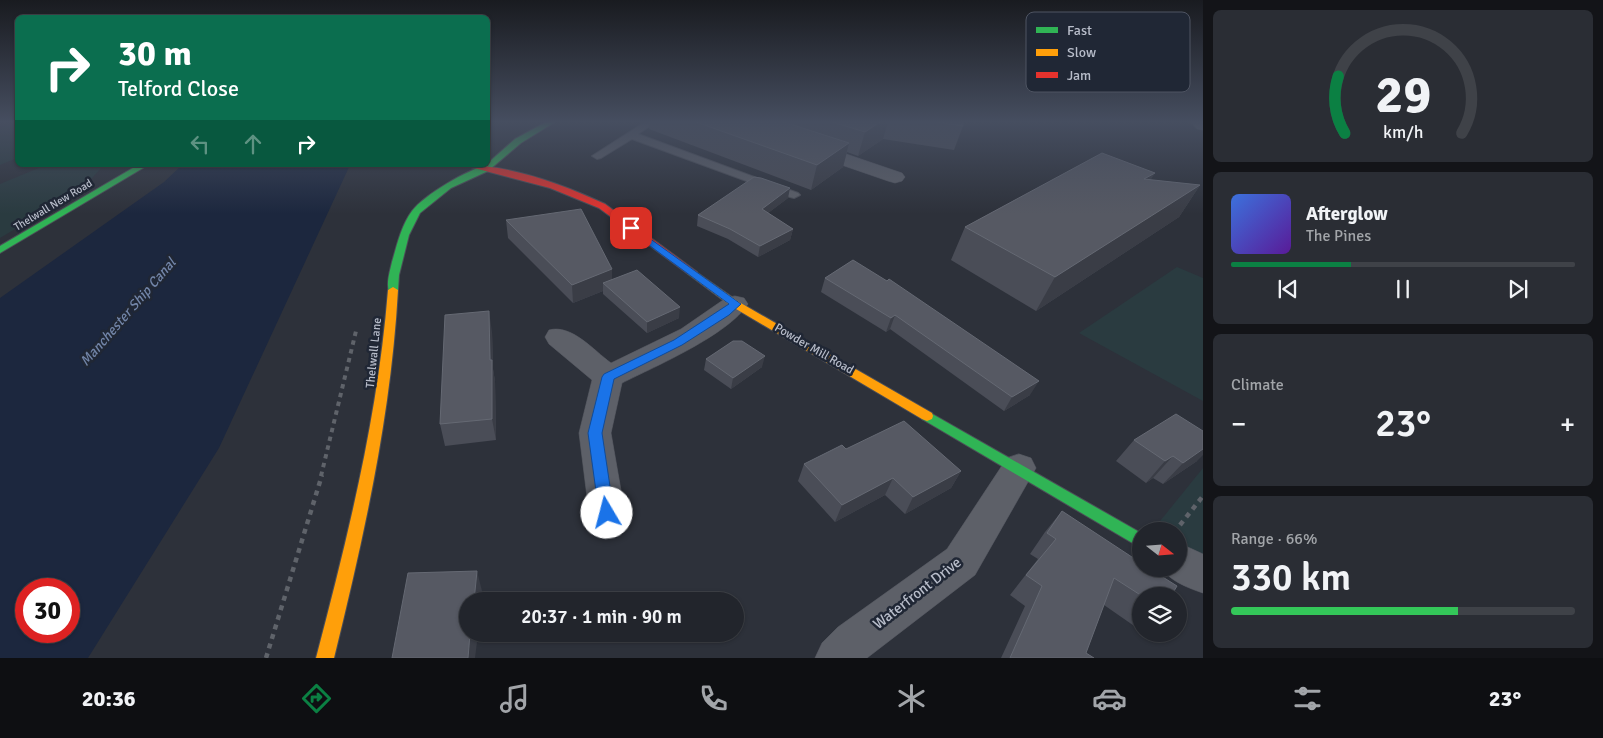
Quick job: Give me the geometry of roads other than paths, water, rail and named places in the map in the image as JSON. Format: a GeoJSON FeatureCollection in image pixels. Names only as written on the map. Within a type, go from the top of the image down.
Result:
{"type":"FeatureCollection","features":[{"type":"Feature","properties":{"kind":"street","name":"Thelwall Lane"},"geometry":{"type":"LineString","coordinates":[[490,165],[504,153]]}},
{"type":"Feature","properties":{"kind":"street"},"geometry":{"type":"LineString","coordinates":[[825,153],[895,177]]}},
{"type":"Feature","properties":{"kind":"street","name":"Thelwall New Road"},"geometry":{"type":"LineString","coordinates":[[0,250],[141,167]]}},
{"type":"Feature","properties":{"kind":"street","name":"Powder Mill Road"},"geometry":{"type":"LineString","coordinates":[[476,167],[571,192],[602,206],[735,304],[1132,536]]}},
{"type":"Feature","properties":{"kind":"street","name":"Thelwall Lane"},"geometry":{"type":"LineString","coordinates":[[325,658],[360,520],[379,424],[391,334],[394,275],[404,235],[416,212],[434,196],[448,186],[487,167]]}},
{"type":"Feature","properties":{"kind":"street"},"geometry":{"type":"LineString","coordinates":[[608,377],[678,343],[719,317],[735,304]]}},
{"type":"Feature","properties":{"kind":"street"},"geometry":{"type":"LineString","coordinates":[[559,337],[608,377]]}},
{"type":"Feature","properties":{"kind":"street"},"geometry":{"type":"LineString","coordinates":[[607,513],[595,433],[608,377]]}},
{"type":"Feature","properties":{"kind":"street","name":"Waterfront Drive"},"geometry":{"type":"LineString","coordinates":[[837,658],[853,642],[961,562],[1019,468]]}},
{"type":"Feature","properties":{"kind":"street"},"geometry":{"type":"LineString","coordinates":[[1188,566],[1203,575]]}},
{"type":"Feature","properties":{"kind":"lane"},"geometry":{"type":"LineString","coordinates":[[597,156],[602,153]]}},
{"type":"Feature","properties":{"kind":"lane"},"geometry":{"type":"LineString","coordinates":[[679,153],[794,195]]}},
{"type":"Feature","properties":{"kind":"water","name":"Manchester Ship Canal"},"geometry":{"type":"Polygon","coordinates":[[[180,167],[349,167],[219,448],[88,658],[0,658],[0,298],[164,182],[180,167]]]}}]}
